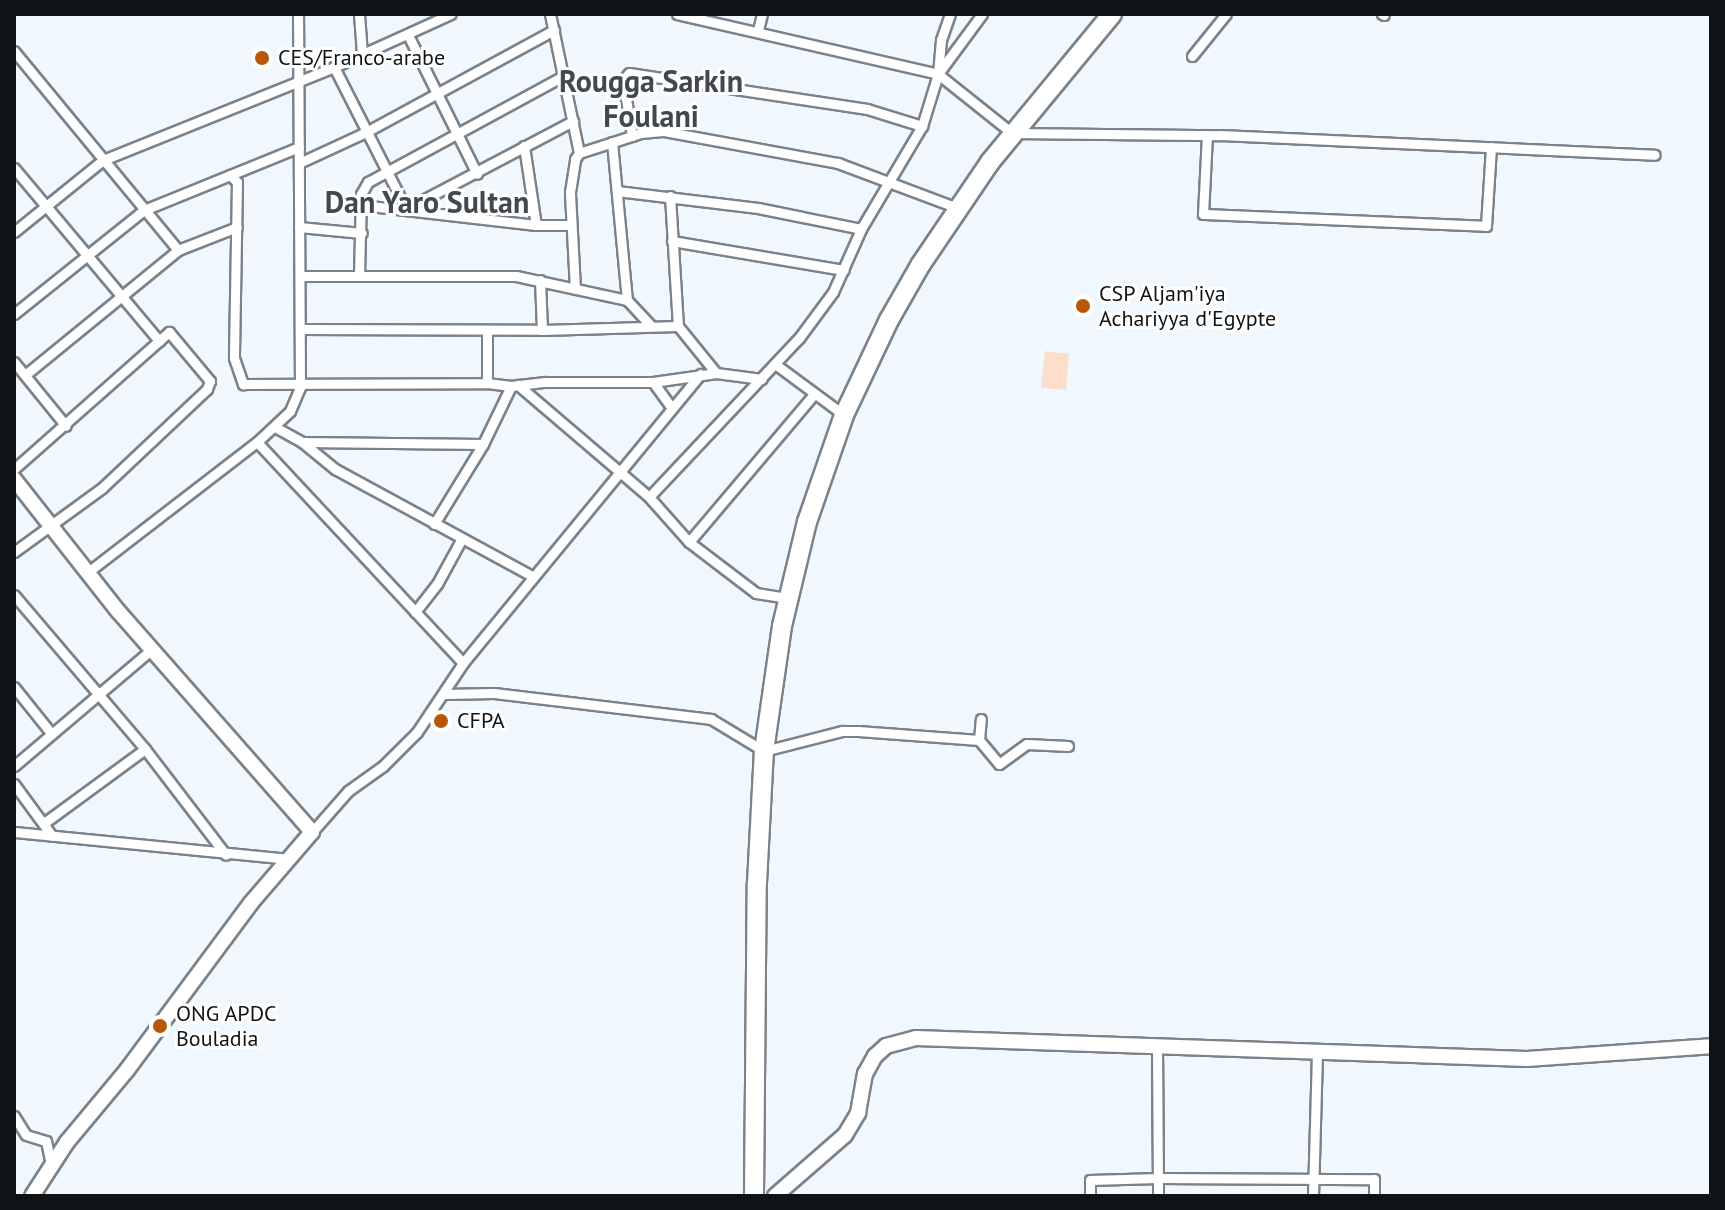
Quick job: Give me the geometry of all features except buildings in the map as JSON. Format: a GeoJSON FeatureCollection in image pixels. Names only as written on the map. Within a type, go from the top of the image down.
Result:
{"type":"FeatureCollection","features":[{"type":"Feature","properties":{"kind":"highway"},"geometry":{"type":"LineString","coordinates":[[754,1196],[757,883],[764,751],[787,598],[807,522],[844,415],[889,320],[958,208],[1012,133],[1112,14]]}},
{"type":"Feature","properties":{"kind":"street"},"geometry":{"type":"LineString","coordinates":[[88,572],[275,427],[290,411],[300,387],[298,14]]}},
{"type":"Feature","properties":{"kind":"street"},"geometry":{"type":"LineString","coordinates":[[359,14],[362,54]]}},
{"type":"Feature","properties":{"kind":"street"},"geometry":{"type":"LineString","coordinates":[[14,232],[103,160],[334,67],[451,14]]}},
{"type":"Feature","properties":{"kind":"street"},"geometry":{"type":"LineString","coordinates":[[550,14],[579,153],[572,168],[570,225],[575,289]]}},
{"type":"Feature","properties":{"kind":"street"},"geometry":{"type":"LineString","coordinates":[[677,14],[758,30],[938,74],[1012,133],[1207,135],[1655,155]]}},
{"type":"Feature","properties":{"kind":"street"},"geometry":{"type":"LineString","coordinates":[[758,30],[762,14]]}},
{"type":"Feature","properties":{"kind":"street"},"geometry":{"type":"LineString","coordinates":[[649,497],[762,379],[819,313],[844,270],[861,229],[922,126],[938,74],[941,40],[950,14]]}},
{"type":"Feature","properties":{"kind":"street"},"geometry":{"type":"LineString","coordinates":[[938,74],[982,14]]}},
{"type":"Feature","properties":{"kind":"street"},"geometry":{"type":"LineString","coordinates":[[1192,56],[1226,14]]}},
{"type":"Feature","properties":{"kind":"street"},"geometry":{"type":"LineString","coordinates":[[299,163],[366,132],[554,30]]}},
{"type":"Feature","properties":{"kind":"street"},"geometry":{"type":"LineString","coordinates":[[408,35],[477,174]]}},
{"type":"Feature","properties":{"kind":"street"},"geometry":{"type":"LineString","coordinates":[[14,51],[178,250]]}},
{"type":"Feature","properties":{"kind":"street"},"geometry":{"type":"LineString","coordinates":[[334,67],[406,209]]}},
{"type":"Feature","properties":{"kind":"street"},"geometry":{"type":"LineString","coordinates":[[632,136],[623,80],[629,73],[867,109],[922,126]]}},
{"type":"Feature","properties":{"kind":"street"},"geometry":{"type":"LineString","coordinates":[[359,276],[361,194],[368,182],[561,77]]}},
{"type":"Feature","properties":{"kind":"street"},"geometry":{"type":"LineString","coordinates":[[406,209],[573,121]]}},
{"type":"Feature","properties":{"kind":"street"},"geometry":{"type":"LineString","coordinates":[[579,153],[632,136],[663,131],[838,163],[958,208]]}},
{"type":"Feature","properties":{"kind":"street"},"geometry":{"type":"LineString","coordinates":[[1207,135],[1203,214],[1486,226],[1491,147]]}},
{"type":"Feature","properties":{"kind":"street"},"geometry":{"type":"LineString","coordinates":[[612,142],[627,300]]}},
{"type":"Feature","properties":{"kind":"street"},"geometry":{"type":"LineString","coordinates":[[524,146],[536,225]]}},
{"type":"Feature","properties":{"kind":"street"},"geometry":{"type":"LineString","coordinates":[[14,314],[144,210],[299,147]]}},
{"type":"Feature","properties":{"kind":"street"},"geometry":{"type":"LineString","coordinates":[[14,168],[159,341]]}},
{"type":"Feature","properties":{"kind":"street"},"geometry":{"type":"LineString","coordinates":[[230,175],[237,182],[236,369],[243,384],[300,387],[487,383],[514,386],[653,382],[716,373],[762,379]]}},
{"type":"Feature","properties":{"kind":"street"},"geometry":{"type":"LineString","coordinates":[[617,191],[758,208],[861,229]]}},
{"type":"Feature","properties":{"kind":"street"},"geometry":{"type":"LineString","coordinates":[[670,196],[678,326],[716,373]]}},
{"type":"Feature","properties":{"kind":"street"},"geometry":{"type":"LineString","coordinates":[[361,205],[536,225],[570,225]]}},
{"type":"Feature","properties":{"kind":"street"},"geometry":{"type":"LineString","coordinates":[[25,375],[178,250],[237,227]]}},
{"type":"Feature","properties":{"kind":"street"},"geometry":{"type":"LineString","coordinates":[[299,227],[362,233]]}},
{"type":"Feature","properties":{"kind":"street"},"geometry":{"type":"LineString","coordinates":[[672,241],[844,270]]}},
{"type":"Feature","properties":{"kind":"street"},"geometry":{"type":"LineString","coordinates":[[300,276],[516,276],[627,300],[651,326]]}},
{"type":"Feature","properties":{"kind":"street"},"geometry":{"type":"LineString","coordinates":[[540,280],[542,330]]}},
{"type":"Feature","properties":{"kind":"street"},"geometry":{"type":"LineString","coordinates":[[300,329],[542,330],[678,326]]}},
{"type":"Feature","properties":{"kind":"street"},"geometry":{"type":"LineString","coordinates":[[487,330],[487,383]]}},
{"type":"Feature","properties":{"kind":"street"},"geometry":{"type":"LineString","coordinates":[[14,469],[169,332],[209,378],[209,387],[102,488],[14,552]]}},
{"type":"Feature","properties":{"kind":"street"},"geometry":{"type":"LineString","coordinates":[[14,362],[66,426]]}},
{"type":"Feature","properties":{"kind":"street"},"geometry":{"type":"LineString","coordinates":[[775,364],[844,415]]}},
{"type":"Feature","properties":{"kind":"street"},"geometry":{"type":"LineString","coordinates":[[32,1196],[51,1164],[288,859],[348,791],[383,766],[417,732],[463,663],[700,374]]}},
{"type":"Feature","properties":{"kind":"street"},"geometry":{"type":"LineString","coordinates":[[653,382],[671,407]]}},
{"type":"Feature","properties":{"kind":"street"},"geometry":{"type":"LineString","coordinates":[[434,524],[514,386]]}},
{"type":"Feature","properties":{"kind":"street"},"geometry":{"type":"LineString","coordinates":[[514,386],[649,497],[689,542],[756,593],[787,598]]}},
{"type":"Feature","properties":{"kind":"street"},"geometry":{"type":"LineString","coordinates":[[689,542],[814,394]]}},
{"type":"Feature","properties":{"kind":"street"},"geometry":{"type":"LineString","coordinates":[[275,427],[302,442],[335,469],[532,576]]}},
{"type":"Feature","properties":{"kind":"street"},"geometry":{"type":"LineString","coordinates":[[257,442],[463,663]]}},
{"type":"Feature","properties":{"kind":"street"},"geometry":{"type":"LineString","coordinates":[[302,442],[483,444]]}},
{"type":"Feature","properties":{"kind":"street"},"geometry":{"type":"LineString","coordinates":[[14,479],[151,650],[312,832]]}},
{"type":"Feature","properties":{"kind":"street"},"geometry":{"type":"LineString","coordinates":[[415,612],[437,584],[461,540]]}},
{"type":"Feature","properties":{"kind":"street"},"geometry":{"type":"LineString","coordinates":[[14,595],[145,749],[226,855]]}},
{"type":"Feature","properties":{"kind":"street"},"geometry":{"type":"LineString","coordinates":[[14,766],[151,650]]}},
{"type":"Feature","properties":{"kind":"street"},"geometry":{"type":"LineString","coordinates":[[14,687],[51,733]]}},
{"type":"Feature","properties":{"kind":"street"},"geometry":{"type":"LineString","coordinates":[[445,694],[494,693],[711,719],[764,751],[842,731],[979,740]]}},
{"type":"Feature","properties":{"kind":"street"},"geometry":{"type":"LineString","coordinates":[[981,719],[979,740],[999,764],[1027,744],[1068,746]]}},
{"type":"Feature","properties":{"kind":"street"},"geometry":{"type":"LineString","coordinates":[[44,823],[145,749]]}},
{"type":"Feature","properties":{"kind":"street"},"geometry":{"type":"LineString","coordinates":[[14,784],[52,836]]}},
{"type":"Feature","properties":{"kind":"street"},"geometry":{"type":"LineString","coordinates":[[14,832],[288,859]]}},
{"type":"Feature","properties":{"kind":"street"},"geometry":{"type":"LineString","coordinates":[[775,1196],[845,1135],[858,1113],[865,1074],[886,1046],[928,1038],[1545,1059],[1711,1046]]}},
{"type":"Feature","properties":{"kind":"street"},"geometry":{"type":"LineString","coordinates":[[1157,1046],[1158,1196]]}},
{"type":"Feature","properties":{"kind":"street"},"geometry":{"type":"LineString","coordinates":[[1313,1196],[1317,1052]]}},
{"type":"Feature","properties":{"kind":"street"},"geometry":{"type":"LineString","coordinates":[[14,1116],[26,1135],[46,1141],[51,1164]]}},
{"type":"Feature","properties":{"kind":"street"},"geometry":{"type":"LineString","coordinates":[[1090,1196],[1090,1180],[1158,1178],[1374,1179],[1374,1196]]}},
{"type":"Feature","properties":{"kind":"shaded area"},"geometry":{"type":"Polygon","coordinates":[[[1045,351],[1069,354],[1066,390],[1041,388],[1045,351]]]}},
{"type":"Feature","properties":{"kind":"place","name":"CES/Franco-arabe"},"geometry":{"type":"Point","coordinates":[262,58]}},
{"type":"Feature","properties":{"kind":"place","name":"CSP Aljam'iya Achariyya d'Egypte"},"geometry":{"type":"Point","coordinates":[1083,306]}},
{"type":"Feature","properties":{"kind":"place","name":"CFPA"},"geometry":{"type":"Point","coordinates":[441,721]}},
{"type":"Feature","properties":{"kind":"place","name":"ONG APDC Bouladia"},"geometry":{"type":"Point","coordinates":[160,1026]}},
{"type":"Feature","properties":{"kind":"district","name":"Rougga Sarkin Foulani"},"geometry":{"type":"Point","coordinates":[651,98]}},
{"type":"Feature","properties":{"kind":"district","name":"Dan Yaro Sultan"},"geometry":{"type":"Point","coordinates":[427,202]}}]}
